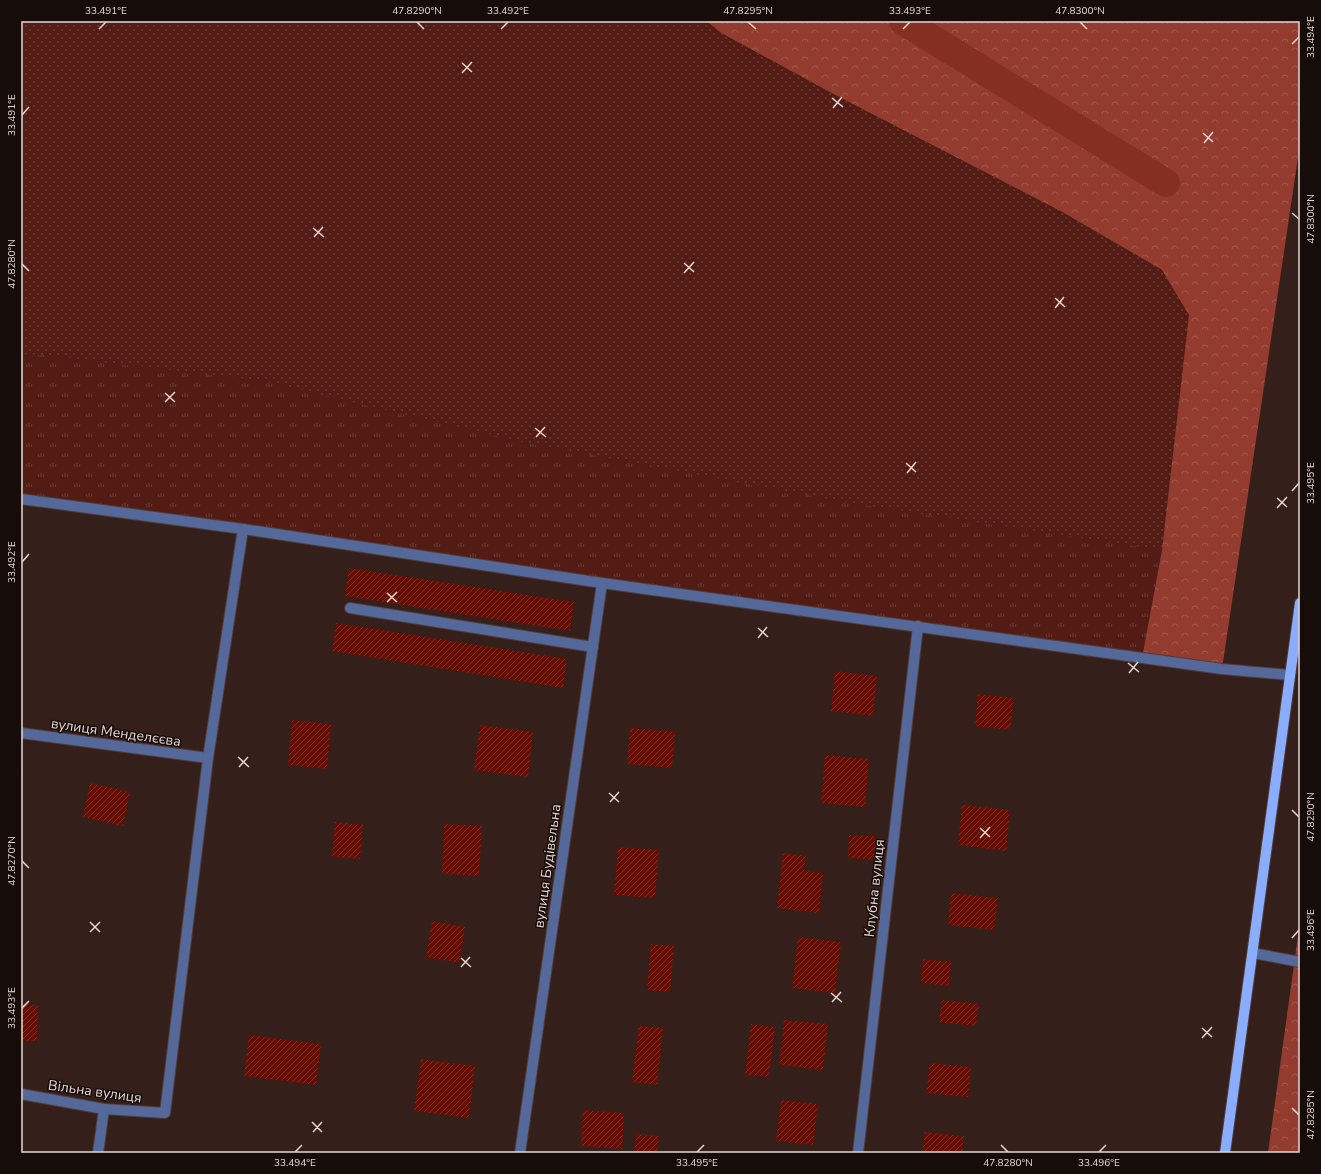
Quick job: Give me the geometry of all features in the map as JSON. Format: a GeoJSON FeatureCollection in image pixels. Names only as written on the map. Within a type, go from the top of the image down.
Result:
{"type":"FeatureCollection","features":[{"type":"Feature","properties":{"kind":"main road"},"geometry":{"type":"LineString","coordinates":[[1225,1153],[1300,603]]}},
{"type":"Feature","properties":{"kind":"street"},"geometry":{"type":"LineString","coordinates":[[21,499],[244,529],[602,583],[1222,669],[1290,675]]}},
{"type":"Feature","properties":{"kind":"street"},"geometry":{"type":"LineString","coordinates":[[208,758],[244,529]]}},
{"type":"Feature","properties":{"kind":"street","name":"вулиця Будівельна"},"geometry":{"type":"LineString","coordinates":[[520,1153],[602,583]]}},
{"type":"Feature","properties":{"kind":"street"},"geometry":{"type":"LineString","coordinates":[[350,608],[593,647]]}},
{"type":"Feature","properties":{"kind":"street","name":"Клубна вулиця"},"geometry":{"type":"LineString","coordinates":[[858,1153],[918,626]]}},
{"type":"Feature","properties":{"kind":"street","name":"вулиця Менделєєва"},"geometry":{"type":"LineString","coordinates":[[21,732],[208,758]]}},
{"type":"Feature","properties":{"kind":"street","name":"Вільна вулиця"},"geometry":{"type":"LineString","coordinates":[[21,1094],[104,1108],[165,1113],[208,758]]}},
{"type":"Feature","properties":{"kind":"street"},"geometry":{"type":"LineString","coordinates":[[1253,953],[1300,962]]}},
{"type":"Feature","properties":{"kind":"street"},"geometry":{"type":"LineString","coordinates":[[98,1153],[104,1108]]}},
{"type":"Feature","properties":{"kind":"green space"},"geometry":{"type":"Polygon","coordinates":[[[21,21],[706,21],[721,33],[835,95],[1062,212],[1162,270],[1189,315],[1162,550],[850,503],[523,442],[264,381],[43,355],[21,354],[21,21]]]}},
{"type":"Feature","properties":{"kind":"green space"},"geometry":{"type":"Polygon","coordinates":[[[706,21],[1300,21],[1300,144],[1222,669],[1142,658],[1162,550],[1162,270],[1062,212],[835,95],[721,33],[706,21]]]}},
{"type":"Feature","properties":{"kind":"green space"},"geometry":{"type":"Polygon","coordinates":[[[21,354],[43,355],[264,381],[523,442],[850,503],[1162,550],[1142,658],[21,499],[21,354]]]}},
{"type":"Feature","properties":{"kind":"green space"},"geometry":{"type":"Polygon","coordinates":[[[1300,921],[1300,1153],[1268,1153],[1300,921]]]}},
{"type":"Feature","properties":{"kind":"building"},"geometry":{"type":"Polygon","coordinates":[[[349,568],[574,602],[570,631],[345,596],[349,568]]]}},
{"type":"Feature","properties":{"kind":"building"},"geometry":{"type":"Polygon","coordinates":[[[336,623],[567,659],[563,688],[332,651],[336,623]]]}},
{"type":"Feature","properties":{"kind":"building"},"geometry":{"type":"Polygon","coordinates":[[[835,671],[877,676],[873,716],[831,711],[835,671]]]}},
{"type":"Feature","properties":{"kind":"building"},"geometry":{"type":"Polygon","coordinates":[[[978,694],[1014,698],[1010,730],[975,726],[978,694]]]}},
{"type":"Feature","properties":{"kind":"building"},"geometry":{"type":"Polygon","coordinates":[[[292,720],[331,724],[327,769],[288,765],[292,720]]]}},
{"type":"Feature","properties":{"kind":"building"},"geometry":{"type":"Polygon","coordinates":[[[480,725],[533,732],[528,777],[474,770],[480,725]]]}},
{"type":"Feature","properties":{"kind":"building"},"geometry":{"type":"Polygon","coordinates":[[[630,728],[675,732],[672,768],[627,764],[630,728]]]}},
{"type":"Feature","properties":{"kind":"building"},"geometry":{"type":"Polygon","coordinates":[[[825,755],[869,759],[865,807],[821,803],[825,755]]]}},
{"type":"Feature","properties":{"kind":"building"},"geometry":{"type":"Polygon","coordinates":[[[21,771],[23,771],[22,784],[21,784],[21,771]]]}},
{"type":"Feature","properties":{"kind":"building"},"geometry":{"type":"Polygon","coordinates":[[[90,783],[130,792],[123,826],[83,817],[90,783]]]}},
{"type":"Feature","properties":{"kind":"building"},"geometry":{"type":"Polygon","coordinates":[[[962,805],[1010,810],[1006,851],[958,845],[962,805]]]}},
{"type":"Feature","properties":{"kind":"building"},"geometry":{"type":"Polygon","coordinates":[[[335,822],[363,825],[360,859],[332,857],[335,822]]]}},
{"type":"Feature","properties":{"kind":"building"},"geometry":{"type":"Polygon","coordinates":[[[444,824],[482,826],[479,876],[442,874],[444,824]]]}},
{"type":"Feature","properties":{"kind":"building"},"geometry":{"type":"Polygon","coordinates":[[[849,835],[876,836],[874,860],[848,858],[849,835]]]}},
{"type":"Feature","properties":{"kind":"building"},"geometry":{"type":"Polygon","coordinates":[[[618,847],[659,850],[655,898],[614,895],[618,847]]]}},
{"type":"Feature","properties":{"kind":"building"},"geometry":{"type":"Polygon","coordinates":[[[783,853],[806,856],[804,871],[823,873],[819,913],[777,908],[783,853]]]}},
{"type":"Feature","properties":{"kind":"building"},"geometry":{"type":"Polygon","coordinates":[[[951,893],[998,898],[994,930],[948,925],[951,893]]]}},
{"type":"Feature","properties":{"kind":"building"},"geometry":{"type":"Polygon","coordinates":[[[432,921],[465,927],[459,963],[426,957],[432,921]]]}},
{"type":"Feature","properties":{"kind":"building"},"geometry":{"type":"Polygon","coordinates":[[[798,937],[841,942],[835,993],[792,988],[798,937]]]}},
{"type":"Feature","properties":{"kind":"building"},"geometry":{"type":"Polygon","coordinates":[[[651,944],[674,946],[670,992],[647,990],[651,944]]]}},
{"type":"Feature","properties":{"kind":"building"},"geometry":{"type":"Polygon","coordinates":[[[923,959],[951,962],[949,986],[921,983],[923,959]]]}},
{"type":"Feature","properties":{"kind":"building"},"geometry":{"type":"Polygon","coordinates":[[[942,1000],[979,1004],[976,1026],[939,1022],[942,1000]]]}},
{"type":"Feature","properties":{"kind":"building"},"geometry":{"type":"Polygon","coordinates":[[[21,1004],[38,1005],[37,1041],[21,1041],[21,1004]]]}},
{"type":"Feature","properties":{"kind":"building"},"geometry":{"type":"Polygon","coordinates":[[[784,1020],[828,1024],[823,1070],[779,1065],[784,1020]]]}},
{"type":"Feature","properties":{"kind":"building"},"geometry":{"type":"Polygon","coordinates":[[[751,1024],[775,1027],[769,1077],[745,1075],[751,1024]]]}},
{"type":"Feature","properties":{"kind":"building"},"geometry":{"type":"Polygon","coordinates":[[[639,1026],[663,1028],[657,1085],[632,1082],[639,1026]]]}},
{"type":"Feature","properties":{"kind":"building"},"geometry":{"type":"Polygon","coordinates":[[[249,1035],[321,1044],[316,1085],[244,1076],[249,1035]]]}},
{"type":"Feature","properties":{"kind":"building"},"geometry":{"type":"Polygon","coordinates":[[[421,1059],[475,1066],[469,1118],[414,1111],[421,1059]]]}},
{"type":"Feature","properties":{"kind":"building"},"geometry":{"type":"Polygon","coordinates":[[[930,1063],[971,1067],[968,1097],[926,1093],[930,1063]]]}},
{"type":"Feature","properties":{"kind":"building"},"geometry":{"type":"Polygon","coordinates":[[[781,1100],[818,1104],[813,1145],[776,1141],[781,1100]]]}},
{"type":"Feature","properties":{"kind":"building"},"geometry":{"type":"Polygon","coordinates":[[[583,1110],[624,1113],[622,1149],[581,1146],[583,1110]]]}},
{"type":"Feature","properties":{"kind":"building"},"geometry":{"type":"Polygon","coordinates":[[[925,1132],[964,1136],[962,1153],[922,1153],[925,1132]]]}},
{"type":"Feature","properties":{"kind":"building"},"geometry":{"type":"Polygon","coordinates":[[[636,1134],[659,1136],[657,1153],[634,1153],[636,1134]]]}},
{"type":"Feature","properties":{"kind":"waterway"},"geometry":{"type":"LineString","coordinates":[[903,21],[1166,183]]}}]}
